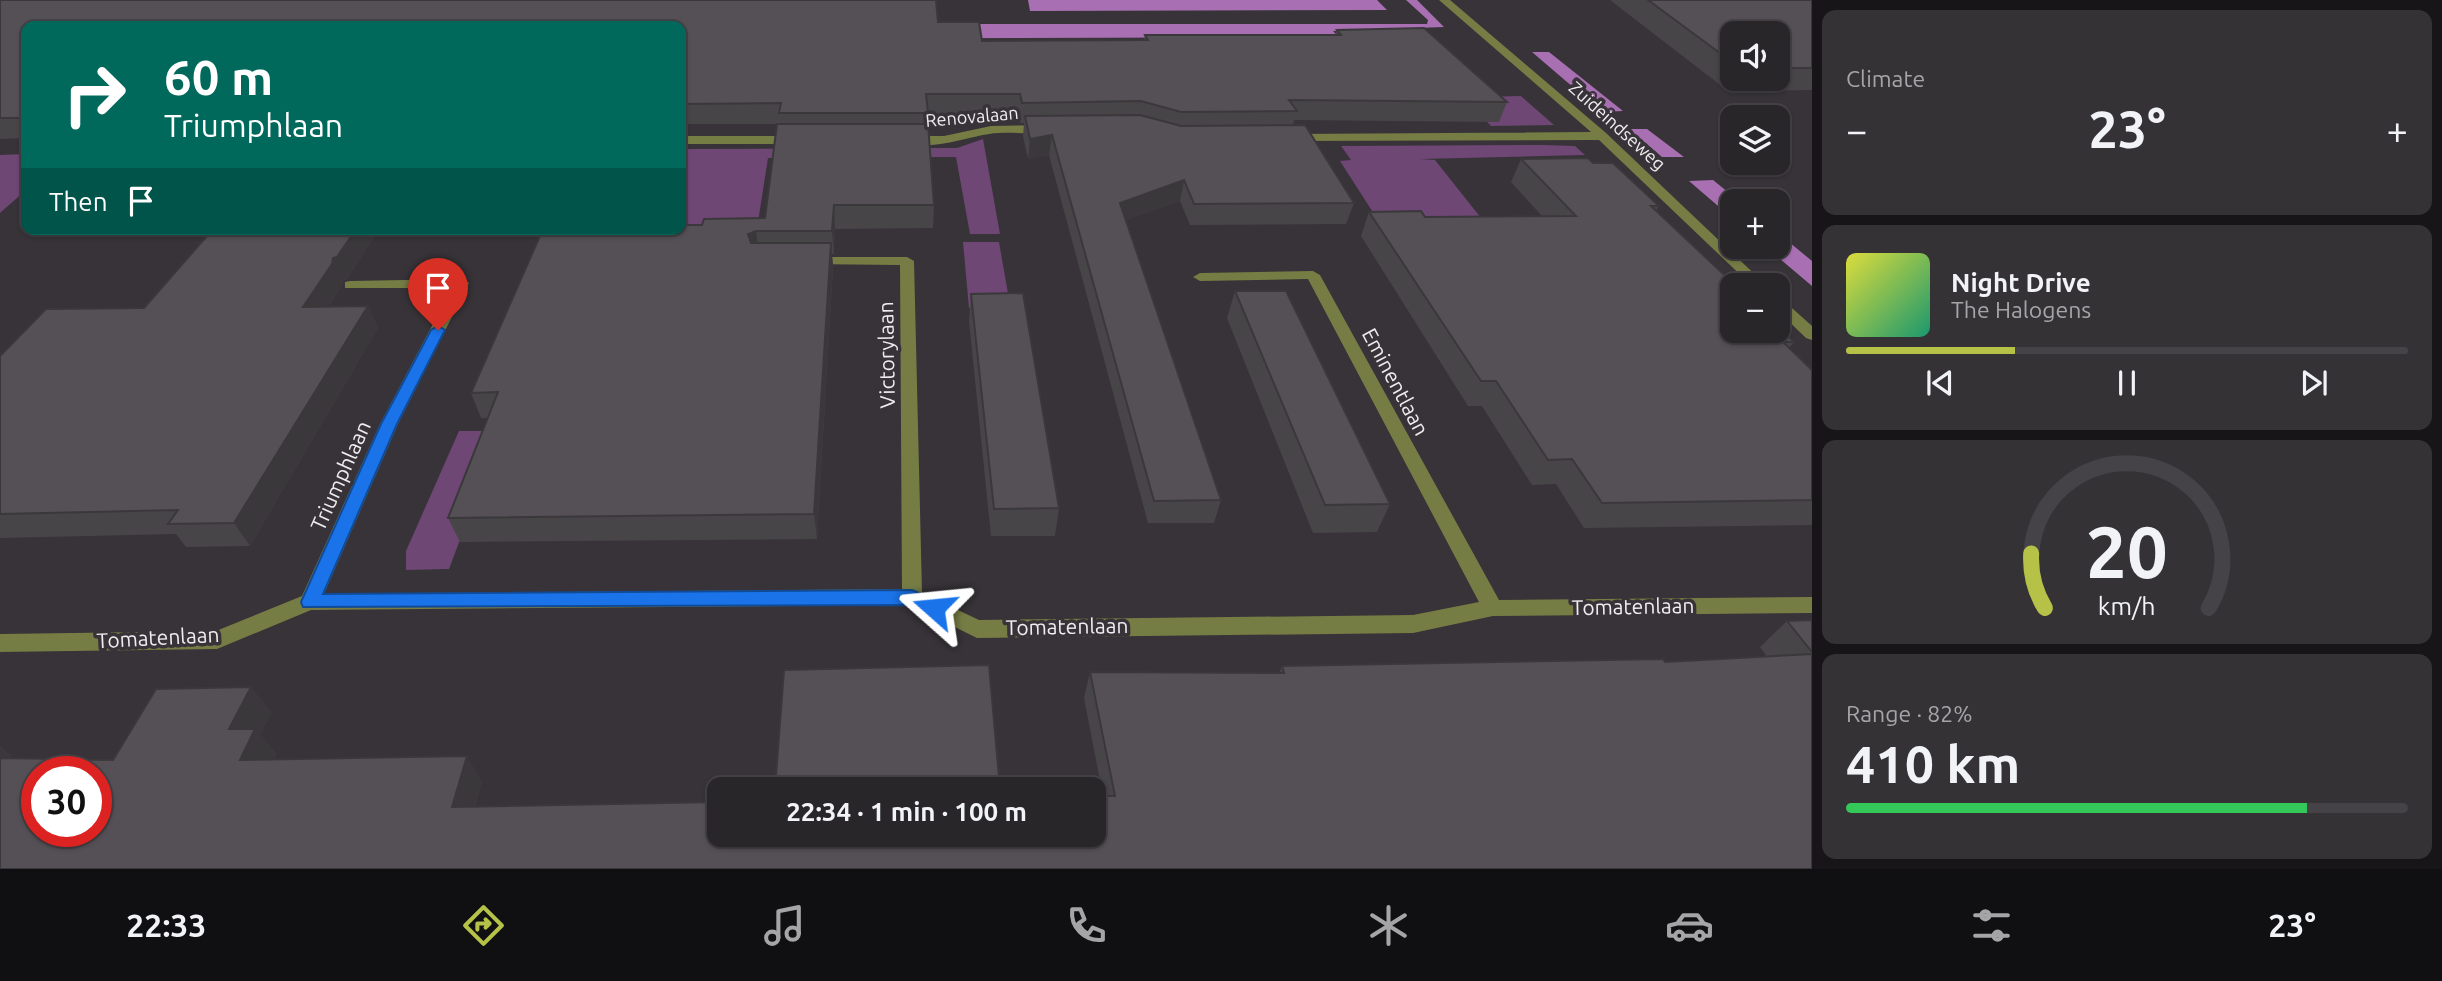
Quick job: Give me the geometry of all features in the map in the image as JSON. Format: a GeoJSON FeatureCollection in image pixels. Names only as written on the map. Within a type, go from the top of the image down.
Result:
{"type":"FeatureCollection","features":[{"type":"Feature","properties":{"kind":"street","name":"Zuideindseweg"},"geometry":{"type":"LineString","coordinates":[[1444,0],[1602,136],[1746,273]]}},
{"type":"Feature","properties":{"kind":"street","name":"Renovalaan"},"geometry":{"type":"LineString","coordinates":[[888,140],[944,140],[991,130],[1058,129]]}},
{"type":"Feature","properties":{"kind":"street"},"geometry":{"type":"LineString","coordinates":[[1280,138],[1602,136]]}},
{"type":"Feature","properties":{"kind":"street"},"geometry":{"type":"LineString","coordinates":[[686,140],[819,140]]}},
{"type":"Feature","properties":{"kind":"street","name":"Victorylaan"},"geometry":{"type":"LineString","coordinates":[[799,261],[907,261],[911,316],[912,597]]}},
{"type":"Feature","properties":{"kind":"street","name":"Eminentlaan"},"geometry":{"type":"LineString","coordinates":[[1200,277],[1313,275],[1493,608]]}},
{"type":"Feature","properties":{"kind":"street","name":"Triumphlaan"},"geometry":{"type":"LineString","coordinates":[[310,602],[389,424],[462,283],[350,285]]}},
{"type":"Feature","properties":{"kind":"street"},"geometry":{"type":"LineString","coordinates":[[1790,314],[1812,335]]}},
{"type":"Feature","properties":{"kind":"street","name":"Tomatenlaan"},"geometry":{"type":"LineString","coordinates":[[0,643],[217,640],[310,602],[912,597],[978,629],[1413,624],[1493,608],[1812,605]]}},
{"type":"Feature","properties":{"kind":"shaded area"},"geometry":{"type":"Polygon","coordinates":[[[1028,0],[1377,0],[1387,10],[1030,11],[1028,0]]]}},
{"type":"Feature","properties":{"kind":"shaded area"},"geometry":{"type":"Polygon","coordinates":[[[1406,0],[1417,0],[1444,27],[1333,31],[1339,37],[686,39],[686,24],[1427,24],[1428,20],[1406,0]]]}},
{"type":"Feature","properties":{"kind":"shaded area"},"geometry":{"type":"Polygon","coordinates":[[[1532,52],[1549,52],[1623,111],[1602,112],[1532,52]]]}},
{"type":"Feature","properties":{"kind":"shaded area"},"geometry":{"type":"Polygon","coordinates":[[[1521,96],[1554,125],[1491,126],[1479,113],[1391,99],[1521,96]]]}},
{"type":"Feature","properties":{"kind":"shaded area"},"geometry":{"type":"Polygon","coordinates":[[[1629,129],[1647,129],[1684,157],[1662,157],[1629,129]]]}},
{"type":"Feature","properties":{"kind":"shaded area"},"geometry":{"type":"Polygon","coordinates":[[[983,139],[1000,234],[970,234],[956,157],[768,158],[756,235],[686,229],[686,149],[957,148],[983,139]]]}},
{"type":"Feature","properties":{"kind":"shaded area"},"geometry":{"type":"Polygon","coordinates":[[[1341,146],[1575,146],[1585,155],[1420,159],[1435,160],[1489,228],[1383,228],[1340,161],[1351,160],[1341,146]]]}},
{"type":"Feature","properties":{"kind":"shaded area"},"geometry":{"type":"Polygon","coordinates":[[[21,154],[21,194],[0,213],[0,155],[21,154]]]}},
{"type":"Feature","properties":{"kind":"shaded area"},"geometry":{"type":"Polygon","coordinates":[[[1713,180],[1724,189],[1720,189],[1720,208],[1689,181],[1713,180]]]}},
{"type":"Feature","properties":{"kind":"shaded area"},"geometry":{"type":"Polygon","coordinates":[[[963,242],[999,242],[1010,305],[969,308],[963,242]]]}},
{"type":"Feature","properties":{"kind":"shaded area"},"geometry":{"type":"Polygon","coordinates":[[[1790,243],[1812,261],[1812,286],[1780,259],[1790,259],[1790,243]]]}},
{"type":"Feature","properties":{"kind":"shaded area"},"geometry":{"type":"Polygon","coordinates":[[[459,431],[501,431],[449,569],[406,570],[406,551],[459,431]]]}},
{"type":"Feature","properties":{"kind":"building"},"geometry":{"type":"Polygon","coordinates":[[[0,0],[936,0],[938,22],[979,22],[982,41],[1148,40],[1145,35],[1341,35],[1337,30],[1424,28],[1507,102],[1289,100],[1297,111],[1181,112],[1141,101],[1022,103],[1020,94],[926,94],[928,113],[779,113],[781,103],[686,104],[686,21],[21,21],[21,118],[0,118],[0,0]]]}},
{"type":"Feature","properties":{"kind":"building"},"geometry":{"type":"Polygon","coordinates":[[[1648,0],[1812,0],[1812,68],[1790,68],[1790,21],[1720,21],[1720,53],[1648,0]]]}},
{"type":"Feature","properties":{"kind":"building"},"geometry":{"type":"Polygon","coordinates":[[[1140,115],[1181,126],[1305,125],[1354,203],[1194,204],[1184,180],[1120,203],[1221,500],[1154,501],[1052,135],[1030,139],[1025,116],[1140,115]]]}},
{"type":"Feature","properties":{"kind":"building"},"geometry":{"type":"Polygon","coordinates":[[[777,124],[928,124],[934,205],[834,205],[832,231],[756,231],[748,234],[751,243],[831,243],[814,514],[448,518],[498,392],[471,393],[540,235],[686,235],[686,225],[702,225],[704,219],[765,218],[777,124]]]}},
{"type":"Feature","properties":{"kind":"building"},"geometry":{"type":"Polygon","coordinates":[[[1588,158],[1593,163],[1613,163],[1659,206],[1651,206],[1722,273],[1720,273],[1720,343],[1784,343],[1812,370],[1812,500],[1602,503],[1572,459],[1548,460],[1496,381],[1481,381],[1369,212],[1421,211],[1425,217],[1576,216],[1521,159],[1588,158]]]}},
{"type":"Feature","properties":{"kind":"building"},"geometry":{"type":"Polygon","coordinates":[[[208,235],[352,235],[337,257],[333,258],[332,264],[303,307],[368,306],[234,523],[168,524],[178,510],[0,514],[0,356],[46,309],[144,308],[208,235]]]}},
{"type":"Feature","properties":{"kind":"building"},"geometry":{"type":"Polygon","coordinates":[[[1235,291],[1286,291],[1390,504],[1325,505],[1235,291]]]}},
{"type":"Feature","properties":{"kind":"building"},"geometry":{"type":"Polygon","coordinates":[[[1023,293],[1059,508],[994,509],[971,294],[1023,293]]]}},
{"type":"Feature","properties":{"kind":"building"},"geometry":{"type":"Polygon","coordinates":[[[1812,620],[1812,652],[1787,621],[1812,620]]]}},
{"type":"Feature","properties":{"kind":"building"},"geometry":{"type":"Polygon","coordinates":[[[1812,654],[1812,869],[0,869],[0,758],[21,758],[21,847],[112,847],[112,760],[156,689],[251,687],[229,729],[255,729],[240,760],[467,756],[452,807],[707,802],[707,847],[1106,847],[1106,796],[1115,796],[1090,672],[1284,673],[1282,666],[1663,659],[1665,662],[1812,654]]]}},
{"type":"Feature","properties":{"kind":"building"},"geometry":{"type":"Polygon","coordinates":[[[989,665],[999,777],[776,777],[784,670],[989,665]]]}},
{"type":"Feature","properties":{"kind":"route"},"geometry":{"type":"LineString","coordinates":[[438,330],[389,424],[310,602],[912,597],[934,608]]}}]}
